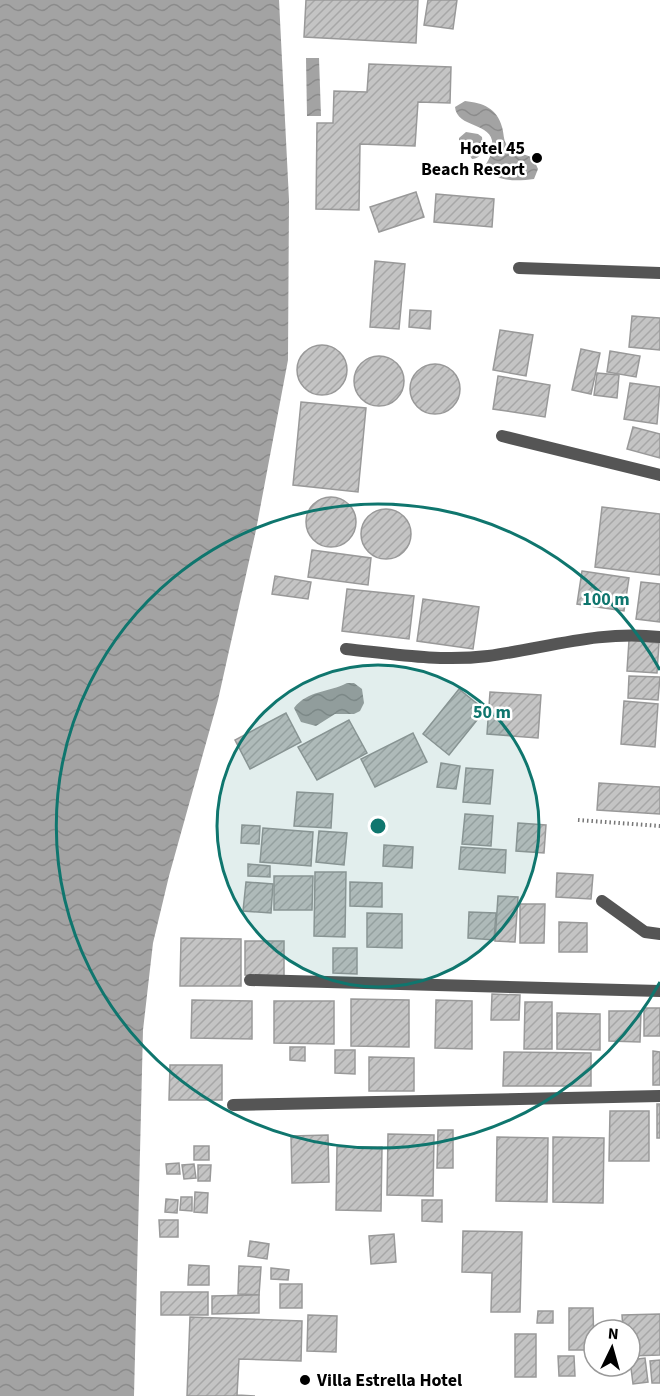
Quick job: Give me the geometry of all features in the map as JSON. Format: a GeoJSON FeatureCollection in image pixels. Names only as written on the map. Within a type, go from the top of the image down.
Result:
{"type":"FeatureCollection","features":[{"type":"Feature","properties":{"kind":"street"},"geometry":{"type":"LineString","coordinates":[[519,268],[660,273]]}},
{"type":"Feature","properties":{"kind":"street"},"geometry":{"type":"LineString","coordinates":[[502,436],[660,475]]}},
{"type":"Feature","properties":{"kind":"street"},"geometry":{"type":"LineString","coordinates":[[346,649],[456,659],[531,649],[611,634],[660,637]]}},
{"type":"Feature","properties":{"kind":"street"},"geometry":{"type":"LineString","coordinates":[[602,901],[645,932],[660,934]]}},
{"type":"Feature","properties":{"kind":"street"},"geometry":{"type":"LineString","coordinates":[[250,980],[660,991]]}},
{"type":"Feature","properties":{"kind":"street"},"geometry":{"type":"LineString","coordinates":[[233,1106],[660,1096]]}},
{"type":"Feature","properties":{"kind":"path"},"geometry":{"type":"LineString","coordinates":[[578,820],[660,826]]}},
{"type":"Feature","properties":{"kind":"water"},"geometry":{"type":"Polygon","coordinates":[[[0,0],[279,0],[289,200],[288,360],[256,530],[218,700],[169,876],[153,943],[143,1030],[134,1396],[0,1396],[0,0]]]}},
{"type":"Feature","properties":{"kind":"water"},"geometry":{"type":"Polygon","coordinates":[[[306,58],[319,58],[321,116],[307,116],[306,58]]]}},
{"type":"Feature","properties":{"kind":"water"},"geometry":{"type":"Polygon","coordinates":[[[465,101],[483,105],[497,115],[507,145],[533,158],[538,169],[534,179],[507,180],[489,172],[485,166],[491,155],[490,135],[458,115],[455,107],[465,101]]]}},
{"type":"Feature","properties":{"kind":"water"},"geometry":{"type":"Polygon","coordinates":[[[466,132],[482,137],[483,145],[479,157],[472,159],[467,151],[459,146],[459,138],[466,132]]]}},
{"type":"Feature","properties":{"kind":"water"},"geometry":{"type":"Polygon","coordinates":[[[347,683],[354,683],[362,689],[364,703],[360,711],[354,714],[335,714],[316,726],[301,722],[294,708],[300,702],[312,695],[347,683]]]}},
{"type":"Feature","properties":{"kind":"building"},"geometry":{"type":"Polygon","coordinates":[[[306,0],[418,0],[416,43],[304,37],[306,0]]]}},
{"type":"Feature","properties":{"kind":"building"},"geometry":{"type":"Polygon","coordinates":[[[428,0],[457,0],[453,29],[424,25],[428,0]]]}},
{"type":"Feature","properties":{"kind":"building"},"geometry":{"type":"Polygon","coordinates":[[[369,64],[451,67],[450,103],[418,102],[415,146],[360,144],[359,210],[316,209],[317,123],[333,123],[334,91],[367,92],[369,64]]]}},
{"type":"Feature","properties":{"kind":"building"},"geometry":{"type":"Polygon","coordinates":[[[416,192],[424,217],[379,232],[370,207],[416,192]]]}},
{"type":"Feature","properties":{"kind":"building"},"geometry":{"type":"Polygon","coordinates":[[[436,194],[494,199],[492,227],[434,222],[436,194]]]}},
{"type":"Feature","properties":{"kind":"building"},"geometry":{"type":"Polygon","coordinates":[[[375,261],[405,264],[399,329],[370,327],[375,261]]]}},
{"type":"Feature","properties":{"kind":"building"},"geometry":{"type":"Polygon","coordinates":[[[410,310],[431,311],[430,329],[409,327],[410,310]]]}},
{"type":"Feature","properties":{"kind":"building"},"geometry":{"type":"Polygon","coordinates":[[[632,316],[660,318],[660,350],[629,347],[632,316]]]}},
{"type":"Feature","properties":{"kind":"building"},"geometry":{"type":"Polygon","coordinates":[[[500,330],[533,335],[526,376],[493,370],[500,330]]]}},
{"type":"Feature","properties":{"kind":"building"},"geometry":{"type":"Polygon","coordinates":[[[317,345],[327,345],[340,352],[347,365],[347,375],[340,388],[327,395],[317,395],[308,391],[301,384],[297,375],[297,365],[301,356],[308,349],[317,345]]]}},
{"type":"Feature","properties":{"kind":"building"},"geometry":{"type":"Polygon","coordinates":[[[581,349],[600,353],[591,394],[572,390],[581,349]]]}},
{"type":"Feature","properties":{"kind":"building"},"geometry":{"type":"Polygon","coordinates":[[[610,351],[640,356],[636,377],[607,372],[610,351]]]}},
{"type":"Feature","properties":{"kind":"building"},"geometry":{"type":"Polygon","coordinates":[[[374,356],[384,356],[397,363],[404,376],[404,386],[397,399],[384,406],[374,406],[365,402],[358,395],[354,386],[354,376],[358,367],[365,360],[374,356]]]}},
{"type":"Feature","properties":{"kind":"building"},"geometry":{"type":"Polygon","coordinates":[[[430,364],[440,364],[453,371],[460,384],[460,394],[453,407],[440,414],[430,414],[421,410],[414,403],[410,394],[410,384],[414,375],[421,368],[430,364]]]}},
{"type":"Feature","properties":{"kind":"building"},"geometry":{"type":"Polygon","coordinates":[[[597,373],[619,375],[617,398],[594,395],[597,373]]]}},
{"type":"Feature","properties":{"kind":"building"},"geometry":{"type":"Polygon","coordinates":[[[498,376],[550,385],[545,417],[493,409],[498,376]]]}},
{"type":"Feature","properties":{"kind":"building"},"geometry":{"type":"Polygon","coordinates":[[[630,383],[660,387],[657,424],[624,419],[630,383]]]}},
{"type":"Feature","properties":{"kind":"building"},"geometry":{"type":"Polygon","coordinates":[[[301,402],[366,408],[358,492],[293,485],[301,402]]]}},
{"type":"Feature","properties":{"kind":"building"},"geometry":{"type":"Polygon","coordinates":[[[633,427],[660,434],[660,458],[627,449],[633,427]]]}},
{"type":"Feature","properties":{"kind":"building"},"geometry":{"type":"Polygon","coordinates":[[[326,497],[336,497],[349,504],[356,517],[356,527],[349,540],[336,547],[326,547],[317,543],[310,536],[306,527],[306,517],[310,508],[317,501],[326,497]]]}},
{"type":"Feature","properties":{"kind":"building"},"geometry":{"type":"Polygon","coordinates":[[[602,507],[660,514],[660,575],[595,567],[602,507]]]}},
{"type":"Feature","properties":{"kind":"building"},"geometry":{"type":"Polygon","coordinates":[[[381,509],[391,509],[404,516],[411,529],[411,539],[404,552],[391,559],[381,559],[372,555],[365,548],[361,539],[361,529],[365,520],[372,513],[381,509]]]}},
{"type":"Feature","properties":{"kind":"building"},"geometry":{"type":"Polygon","coordinates":[[[312,550],[371,558],[368,585],[308,577],[312,550]]]}},
{"type":"Feature","properties":{"kind":"building"},"geometry":{"type":"Polygon","coordinates":[[[582,571],[629,578],[624,611],[577,604],[582,571]]]}},
{"type":"Feature","properties":{"kind":"building"},"geometry":{"type":"Polygon","coordinates":[[[275,576],[311,582],[308,599],[272,594],[275,576]]]}},
{"type":"Feature","properties":{"kind":"building"},"geometry":{"type":"Polygon","coordinates":[[[641,582],[660,584],[660,622],[636,619],[641,582]]]}},
{"type":"Feature","properties":{"kind":"building"},"geometry":{"type":"Polygon","coordinates":[[[347,589],[414,596],[409,639],[342,631],[347,589]]]}},
{"type":"Feature","properties":{"kind":"building"},"geometry":{"type":"Polygon","coordinates":[[[423,599],[479,607],[473,649],[417,641],[423,599]]]}},
{"type":"Feature","properties":{"kind":"building"},"geometry":{"type":"Polygon","coordinates":[[[629,640],[659,643],[657,673],[627,671],[629,640]]]}},
{"type":"Feature","properties":{"kind":"building"},"geometry":{"type":"Polygon","coordinates":[[[629,676],[660,677],[658,700],[628,698],[629,676]]]}},
{"type":"Feature","properties":{"kind":"building"},"geometry":{"type":"Polygon","coordinates":[[[459,689],[485,710],[449,755],[423,734],[459,689]]]}},
{"type":"Feature","properties":{"kind":"building"},"geometry":{"type":"Polygon","coordinates":[[[490,692],[541,695],[538,738],[487,734],[490,692]]]}},
{"type":"Feature","properties":{"kind":"building"},"geometry":{"type":"Polygon","coordinates":[[[624,701],[658,704],[655,747],[621,744],[624,701]]]}},
{"type":"Feature","properties":{"kind":"building"},"geometry":{"type":"Polygon","coordinates":[[[286,713],[301,742],[250,769],[235,740],[286,713]]]}},
{"type":"Feature","properties":{"kind":"building"},"geometry":{"type":"Polygon","coordinates":[[[349,720],[367,753],[317,780],[298,747],[349,720]]]}},
{"type":"Feature","properties":{"kind":"building"},"geometry":{"type":"Polygon","coordinates":[[[413,733],[427,762],[375,787],[361,759],[413,733]]]}},
{"type":"Feature","properties":{"kind":"building"},"geometry":{"type":"Polygon","coordinates":[[[441,763],[460,766],[456,789],[437,787],[441,763]]]}},
{"type":"Feature","properties":{"kind":"building"},"geometry":{"type":"Polygon","coordinates":[[[466,768],[493,770],[490,804],[463,802],[466,768]]]}},
{"type":"Feature","properties":{"kind":"building"},"geometry":{"type":"Polygon","coordinates":[[[599,783],[660,787],[660,814],[597,810],[599,783]]]}},
{"type":"Feature","properties":{"kind":"building"},"geometry":{"type":"Polygon","coordinates":[[[297,792],[333,794],[331,828],[294,826],[297,792]]]}},
{"type":"Feature","properties":{"kind":"building"},"geometry":{"type":"Polygon","coordinates":[[[465,814],[493,816],[491,846],[462,844],[465,814]]]}},
{"type":"Feature","properties":{"kind":"building"},"geometry":{"type":"Polygon","coordinates":[[[518,823],[546,825],[544,853],[516,851],[518,823]]]}},
{"type":"Feature","properties":{"kind":"building"},"geometry":{"type":"Polygon","coordinates":[[[242,825],[260,826],[259,844],[241,843],[242,825]]]}},
{"type":"Feature","properties":{"kind":"building"},"geometry":{"type":"Polygon","coordinates":[[[263,828],[313,832],[311,866],[260,862],[263,828]]]}},
{"type":"Feature","properties":{"kind":"building"},"geometry":{"type":"Polygon","coordinates":[[[319,831],[347,833],[344,865],[316,862],[319,831]]]}},
{"type":"Feature","properties":{"kind":"building"},"geometry":{"type":"Polygon","coordinates":[[[384,845],[413,847],[412,868],[383,866],[384,845]]]}},
{"type":"Feature","properties":{"kind":"building"},"geometry":{"type":"Polygon","coordinates":[[[461,847],[506,850],[505,873],[459,869],[461,847]]]}},
{"type":"Feature","properties":{"kind":"building"},"geometry":{"type":"Polygon","coordinates":[[[248,864],[270,866],[270,877],[248,876],[248,864]]]}},
{"type":"Feature","properties":{"kind":"building"},"geometry":{"type":"Polygon","coordinates":[[[315,872],[346,872],[345,937],[314,936],[315,872]]]}},
{"type":"Feature","properties":{"kind":"building"},"geometry":{"type":"Polygon","coordinates":[[[557,873],[593,875],[591,899],[556,897],[557,873]]]}},
{"type":"Feature","properties":{"kind":"building"},"geometry":{"type":"Polygon","coordinates":[[[274,876],[313,876],[312,910],[274,910],[274,876]]]}},
{"type":"Feature","properties":{"kind":"building"},"geometry":{"type":"Polygon","coordinates":[[[246,882],[273,884],[271,913],[243,911],[246,882]]]}},
{"type":"Feature","properties":{"kind":"building"},"geometry":{"type":"Polygon","coordinates":[[[350,882],[382,883],[382,907],[350,906],[350,882]]]}},
{"type":"Feature","properties":{"kind":"building"},"geometry":{"type":"Polygon","coordinates":[[[498,896],[518,897],[515,942],[495,941],[498,896]]]}},
{"type":"Feature","properties":{"kind":"building"},"geometry":{"type":"Polygon","coordinates":[[[520,904],[545,904],[544,943],[520,943],[520,904]]]}},
{"type":"Feature","properties":{"kind":"building"},"geometry":{"type":"Polygon","coordinates":[[[469,912],[496,913],[494,940],[468,938],[469,912]]]}},
{"type":"Feature","properties":{"kind":"building"},"geometry":{"type":"Polygon","coordinates":[[[367,913],[402,914],[402,948],[367,947],[367,913]]]}},
{"type":"Feature","properties":{"kind":"building"},"geometry":{"type":"Polygon","coordinates":[[[559,922],[587,923],[587,952],[559,952],[559,922]]]}},
{"type":"Feature","properties":{"kind":"building"},"geometry":{"type":"Polygon","coordinates":[[[181,938],[241,939],[241,986],[180,986],[181,938]]]}},
{"type":"Feature","properties":{"kind":"building"},"geometry":{"type":"Polygon","coordinates":[[[245,941],[284,941],[284,976],[245,975],[245,941]]]}},
{"type":"Feature","properties":{"kind":"building"},"geometry":{"type":"Polygon","coordinates":[[[333,948],[357,948],[357,974],[333,973],[333,948]]]}},
{"type":"Feature","properties":{"kind":"building"},"geometry":{"type":"Polygon","coordinates":[[[492,994],[520,995],[519,1020],[491,1020],[492,994]]]}},
{"type":"Feature","properties":{"kind":"building"},"geometry":{"type":"Polygon","coordinates":[[[351,999],[409,1000],[409,1047],[351,1046],[351,999]]]}},
{"type":"Feature","properties":{"kind":"building"},"geometry":{"type":"Polygon","coordinates":[[[192,1000],[252,1001],[252,1039],[191,1038],[192,1000]]]}},
{"type":"Feature","properties":{"kind":"building"},"geometry":{"type":"Polygon","coordinates":[[[436,1000],[472,1001],[472,1049],[435,1048],[436,1000]]]}},
{"type":"Feature","properties":{"kind":"building"},"geometry":{"type":"Polygon","coordinates":[[[274,1001],[334,1001],[334,1044],[274,1043],[274,1001]]]}},
{"type":"Feature","properties":{"kind":"building"},"geometry":{"type":"Polygon","coordinates":[[[525,1002],[552,1002],[552,1049],[524,1049],[525,1002]]]}},
{"type":"Feature","properties":{"kind":"building"},"geometry":{"type":"Polygon","coordinates":[[[644,1008],[660,1008],[660,1036],[644,1036],[644,1008]]]}},
{"type":"Feature","properties":{"kind":"building"},"geometry":{"type":"Polygon","coordinates":[[[609,1011],[641,1011],[640,1042],[609,1041],[609,1011]]]}},
{"type":"Feature","properties":{"kind":"building"},"geometry":{"type":"Polygon","coordinates":[[[557,1013],[600,1014],[600,1050],[557,1049],[557,1013]]]}},
{"type":"Feature","properties":{"kind":"building"},"geometry":{"type":"Polygon","coordinates":[[[290,1047],[305,1047],[305,1061],[290,1060],[290,1047]]]}},
{"type":"Feature","properties":{"kind":"building"},"geometry":{"type":"Polygon","coordinates":[[[335,1050],[355,1050],[355,1074],[335,1073],[335,1050]]]}},
{"type":"Feature","properties":{"kind":"building"},"geometry":{"type":"Polygon","coordinates":[[[653,1051],[660,1052],[660,1085],[653,1085],[653,1051]]]}},
{"type":"Feature","properties":{"kind":"building"},"geometry":{"type":"Polygon","coordinates":[[[504,1052],[591,1053],[591,1086],[503,1086],[504,1052]]]}},
{"type":"Feature","properties":{"kind":"building"},"geometry":{"type":"Polygon","coordinates":[[[369,1057],[414,1058],[414,1091],[369,1091],[369,1057]]]}},
{"type":"Feature","properties":{"kind":"building"},"geometry":{"type":"Polygon","coordinates":[[[170,1065],[222,1065],[222,1100],[169,1100],[170,1065]]]}},
{"type":"Feature","properties":{"kind":"building"},"geometry":{"type":"Polygon","coordinates":[[[657,1104],[660,1104],[660,1138],[657,1138],[657,1104]]]}},
{"type":"Feature","properties":{"kind":"building"},"geometry":{"type":"Polygon","coordinates":[[[610,1111],[649,1111],[649,1161],[609,1161],[610,1111]]]}},
{"type":"Feature","properties":{"kind":"building"},"geometry":{"type":"Polygon","coordinates":[[[438,1130],[453,1130],[453,1168],[437,1168],[438,1130]]]}},
{"type":"Feature","properties":{"kind":"building"},"geometry":{"type":"Polygon","coordinates":[[[388,1134],[434,1135],[433,1196],[387,1195],[388,1134]]]}},
{"type":"Feature","properties":{"kind":"building"},"geometry":{"type":"Polygon","coordinates":[[[328,1135],[329,1182],[292,1183],[291,1136],[328,1135]]]}},
{"type":"Feature","properties":{"kind":"building"},"geometry":{"type":"Polygon","coordinates":[[[497,1137],[548,1138],[547,1202],[496,1201],[497,1137]]]}},
{"type":"Feature","properties":{"kind":"building"},"geometry":{"type":"Polygon","coordinates":[[[553,1137],[604,1138],[603,1203],[553,1202],[553,1137]]]}},
{"type":"Feature","properties":{"kind":"building"},"geometry":{"type":"Polygon","coordinates":[[[194,1146],[209,1146],[209,1160],[194,1160],[194,1146]]]}},
{"type":"Feature","properties":{"kind":"building"},"geometry":{"type":"Polygon","coordinates":[[[337,1147],[382,1147],[381,1211],[336,1210],[337,1147]]]}},
{"type":"Feature","properties":{"kind":"building"},"geometry":{"type":"Polygon","coordinates":[[[179,1163],[180,1174],[167,1174],[166,1164],[179,1163]]]}},
{"type":"Feature","properties":{"kind":"building"},"geometry":{"type":"Polygon","coordinates":[[[194,1164],[196,1178],[184,1179],[182,1165],[194,1164]]]}},
{"type":"Feature","properties":{"kind":"building"},"geometry":{"type":"Polygon","coordinates":[[[198,1165],[211,1165],[210,1181],[198,1181],[198,1165]]]}},
{"type":"Feature","properties":{"kind":"building"},"geometry":{"type":"Polygon","coordinates":[[[195,1192],[208,1193],[207,1213],[194,1212],[195,1192]]]}},
{"type":"Feature","properties":{"kind":"building"},"geometry":{"type":"Polygon","coordinates":[[[181,1197],[192,1197],[192,1211],[180,1210],[181,1197]]]}},
{"type":"Feature","properties":{"kind":"building"},"geometry":{"type":"Polygon","coordinates":[[[166,1199],[178,1200],[177,1213],[165,1212],[166,1199]]]}},
{"type":"Feature","properties":{"kind":"building"},"geometry":{"type":"Polygon","coordinates":[[[422,1200],[442,1200],[442,1222],[422,1221],[422,1200]]]}},
{"type":"Feature","properties":{"kind":"building"},"geometry":{"type":"Polygon","coordinates":[[[159,1220],[178,1220],[178,1237],[160,1237],[159,1220]]]}},
{"type":"Feature","properties":{"kind":"building"},"geometry":{"type":"Polygon","coordinates":[[[463,1231],[522,1232],[520,1312],[491,1312],[492,1273],[462,1272],[463,1231]]]}},
{"type":"Feature","properties":{"kind":"building"},"geometry":{"type":"Polygon","coordinates":[[[394,1234],[396,1262],[371,1264],[369,1236],[394,1234]]]}},
{"type":"Feature","properties":{"kind":"building"},"geometry":{"type":"Polygon","coordinates":[[[250,1241],[269,1244],[267,1259],[248,1256],[250,1241]]]}},
{"type":"Feature","properties":{"kind":"building"},"geometry":{"type":"Polygon","coordinates":[[[189,1265],[209,1266],[209,1285],[188,1285],[189,1265]]]}},
{"type":"Feature","properties":{"kind":"building"},"geometry":{"type":"Polygon","coordinates":[[[239,1266],[261,1267],[259,1295],[238,1294],[239,1266]]]}},
{"type":"Feature","properties":{"kind":"building"},"geometry":{"type":"Polygon","coordinates":[[[271,1268],[289,1270],[288,1280],[271,1279],[271,1268]]]}},
{"type":"Feature","properties":{"kind":"building"},"geometry":{"type":"Polygon","coordinates":[[[280,1284],[302,1284],[302,1308],[280,1308],[280,1284]]]}},
{"type":"Feature","properties":{"kind":"building"},"geometry":{"type":"Polygon","coordinates":[[[161,1292],[208,1292],[208,1315],[161,1315],[161,1292]]]}},
{"type":"Feature","properties":{"kind":"building"},"geometry":{"type":"Polygon","coordinates":[[[259,1295],[259,1313],[212,1314],[212,1296],[259,1295]]]}},
{"type":"Feature","properties":{"kind":"building"},"geometry":{"type":"Polygon","coordinates":[[[569,1308],[593,1308],[593,1318],[582,1318],[582,1350],[569,1350],[569,1308]]]}},
{"type":"Feature","properties":{"kind":"building"},"geometry":{"type":"Polygon","coordinates":[[[538,1311],[553,1311],[553,1323],[537,1323],[538,1311]]]}},
{"type":"Feature","properties":{"kind":"building"},"geometry":{"type":"Polygon","coordinates":[[[660,1314],[660,1355],[642,1356],[642,1318],[622,1318],[622,1315],[660,1314]]]}},
{"type":"Feature","properties":{"kind":"building"},"geometry":{"type":"Polygon","coordinates":[[[308,1315],[337,1316],[336,1352],[307,1351],[308,1315]]]}},
{"type":"Feature","properties":{"kind":"building"},"geometry":{"type":"Polygon","coordinates":[[[190,1317],[302,1321],[301,1361],[239,1359],[237,1395],[255,1396],[187,1396],[190,1317]]]}},
{"type":"Feature","properties":{"kind":"building"},"geometry":{"type":"Polygon","coordinates":[[[515,1334],[536,1334],[536,1377],[515,1377],[515,1334]]]}},
{"type":"Feature","properties":{"kind":"building"},"geometry":{"type":"Polygon","coordinates":[[[558,1356],[574,1356],[575,1376],[559,1376],[558,1356]]]}},
{"type":"Feature","properties":{"kind":"building"},"geometry":{"type":"Polygon","coordinates":[[[642,1358],[645,1358],[648,1382],[633,1384],[632,1378],[642,1378],[642,1358]]]}},
{"type":"Feature","properties":{"kind":"building"},"geometry":{"type":"Polygon","coordinates":[[[660,1360],[660,1383],[652,1383],[650,1361],[660,1360]]]}},
{"type":"Feature","properties":{"kind":"place","name":"Hotel 45 Beach Resort"},"geometry":{"type":"Point","coordinates":[537,158]}},
{"type":"Feature","properties":{"kind":"place","name":"Villa Estrella Hotel"},"geometry":{"type":"Point","coordinates":[305,1380]}}]}
